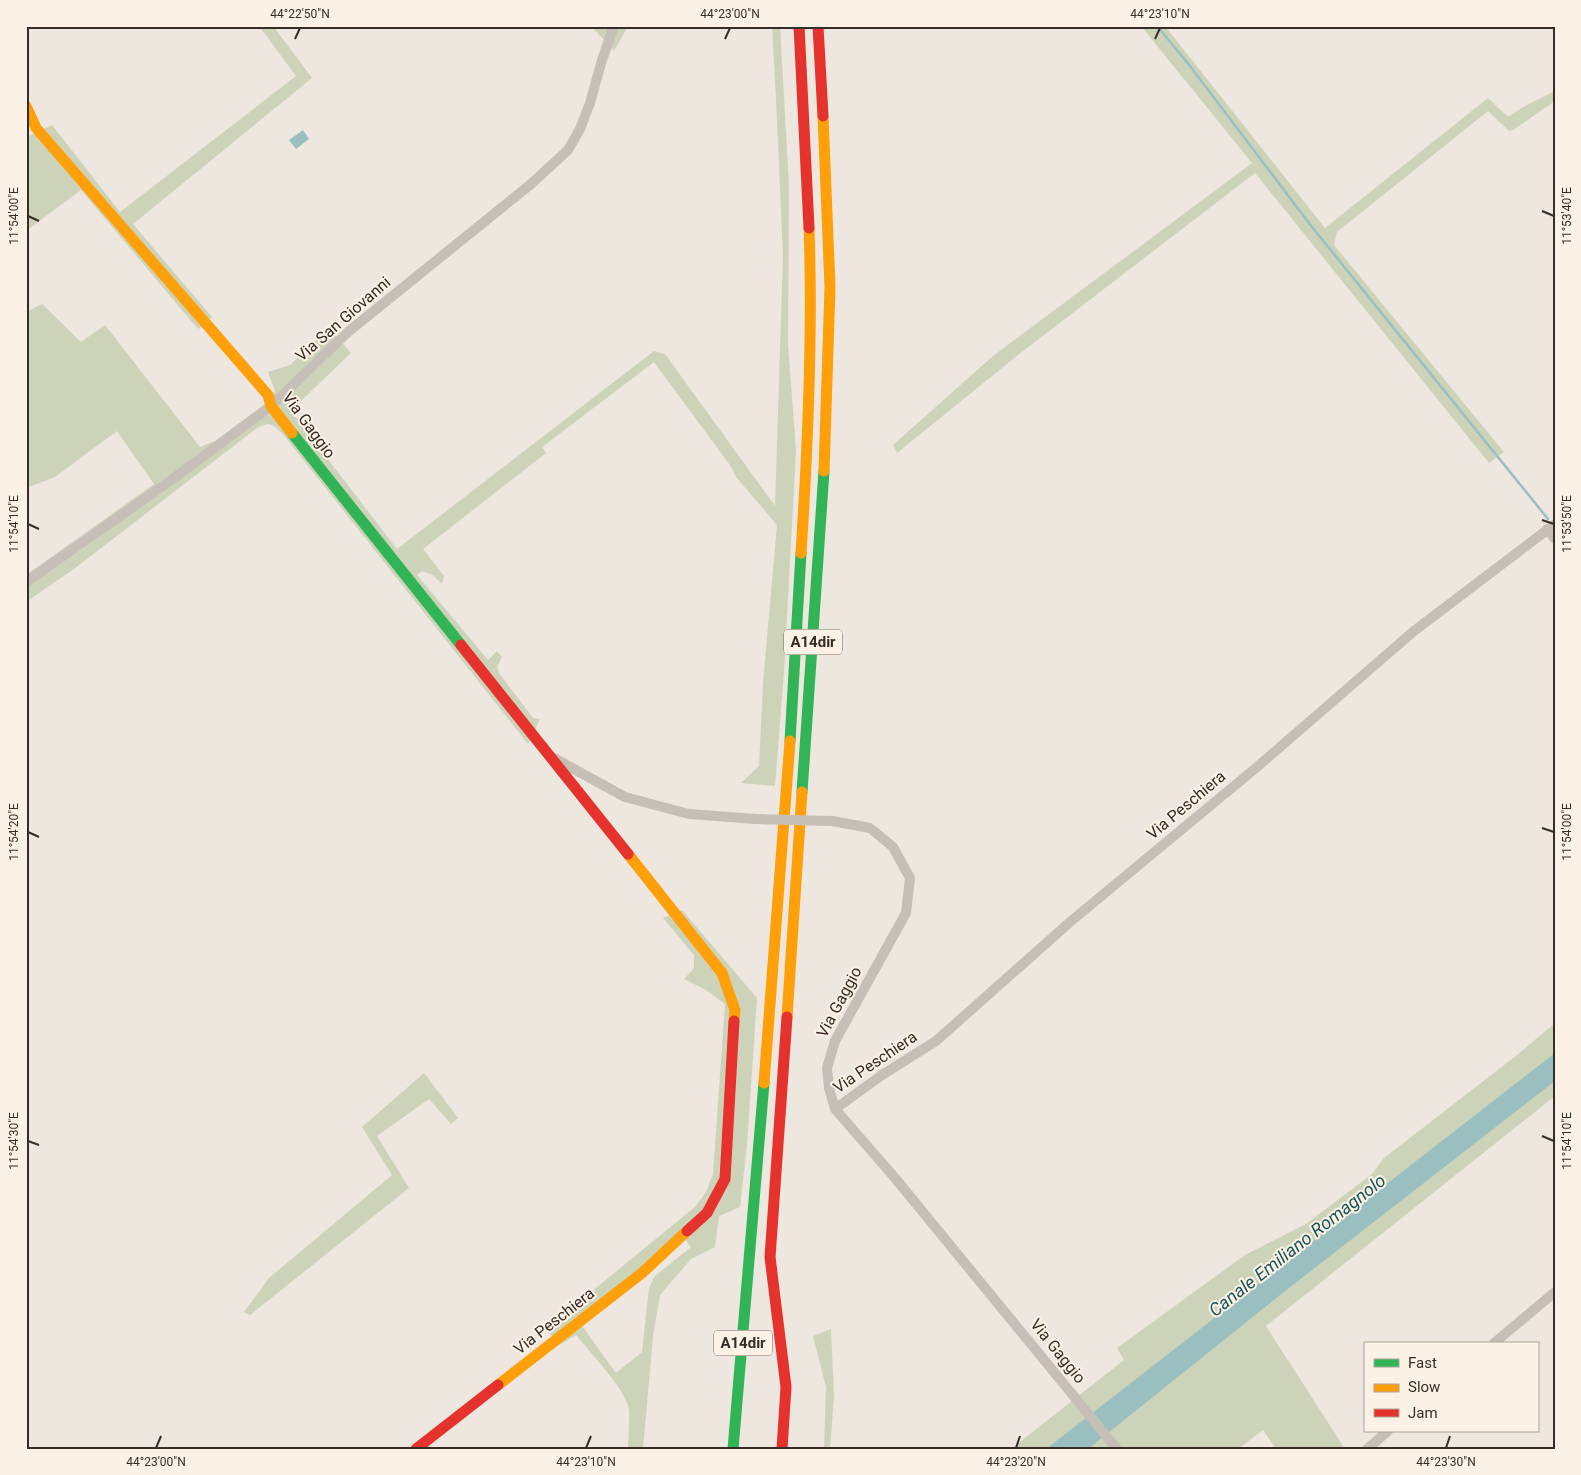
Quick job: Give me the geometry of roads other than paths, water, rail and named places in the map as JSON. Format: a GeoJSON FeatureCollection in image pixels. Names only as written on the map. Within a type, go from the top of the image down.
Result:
{"type":"FeatureCollection","features":[{"type":"Feature","properties":{"kind":"main road","name":"A14dir"},"geometry":{"type":"LineString","coordinates":[[733,1449],[752,1238],[792,720],[807,454],[811,283],[799,26]]}},
{"type":"Feature","properties":{"kind":"main road","name":"A14dir"},"geometry":{"type":"LineString","coordinates":[[782,1449],[786,1387],[770,1257],[825,464],[830,287],[818,26]]}},
{"type":"Feature","properties":{"kind":"main road","name":"Via Gaggio"},"geometry":{"type":"LineString","coordinates":[[26,106],[36,128],[268,395],[271,406],[560,769]]}},
{"type":"Feature","properties":{"kind":"main road","name":"Via Peschiera"},"geometry":{"type":"LineString","coordinates":[[416,1449],[642,1274],[708,1213],[725,1179],[736,1010],[722,973],[560,769]]}},
{"type":"Feature","properties":{"kind":"street","name":"Via San Giovanni"},"geometry":{"type":"LineString","coordinates":[[26,582],[163,487],[271,406],[348,332],[531,184],[568,150],[580,130],[614,26]]}},
{"type":"Feature","properties":{"kind":"street"},"geometry":{"type":"LineString","coordinates":[[1551,526],[1555,539]]}},
{"type":"Feature","properties":{"kind":"street","name":"Via Peschiera"},"geometry":{"type":"LineString","coordinates":[[836,1109],[936,1041],[1070,922],[1257,767],[1414,631],[1551,526]]}},
{"type":"Feature","properties":{"kind":"street","name":"Via Gaggio"},"geometry":{"type":"LineString","coordinates":[[548,754],[625,797],[689,814],[832,821],[870,828],[893,847],[910,878],[906,913],[835,1041],[827,1068],[829,1088],[836,1109],[895,1178],[1117,1449]]}},
{"type":"Feature","properties":{"kind":"street"},"geometry":{"type":"LineString","coordinates":[[1495,1342],[1555,1292]]}},
{"type":"Feature","properties":{"kind":"street"},"geometry":{"type":"LineString","coordinates":[[1367,1449],[1387,1432]]}},
{"type":"Feature","properties":{"kind":"water"},"geometry":{"type":"Polygon","coordinates":[[[303,130],[309,139],[296,149],[289,140],[303,130]]]}},
{"type":"Feature","properties":{"kind":"water"},"geometry":{"type":"Polygon","coordinates":[[[1555,1053],[1555,1081],[1280,1295],[1088,1449],[1046,1449],[1555,1053]]]}},
{"type":"Feature","properties":{"kind":"waterway"},"geometry":{"type":"LineString","coordinates":[[1157,26],[1190,66],[1312,227],[1548,519]]}},
{"type":"Feature","properties":{"kind":"water label","name":"Canale Emiliano Romagnolo"},"geometry":{"type":"Point","coordinates":[1297,1245]}}]}
